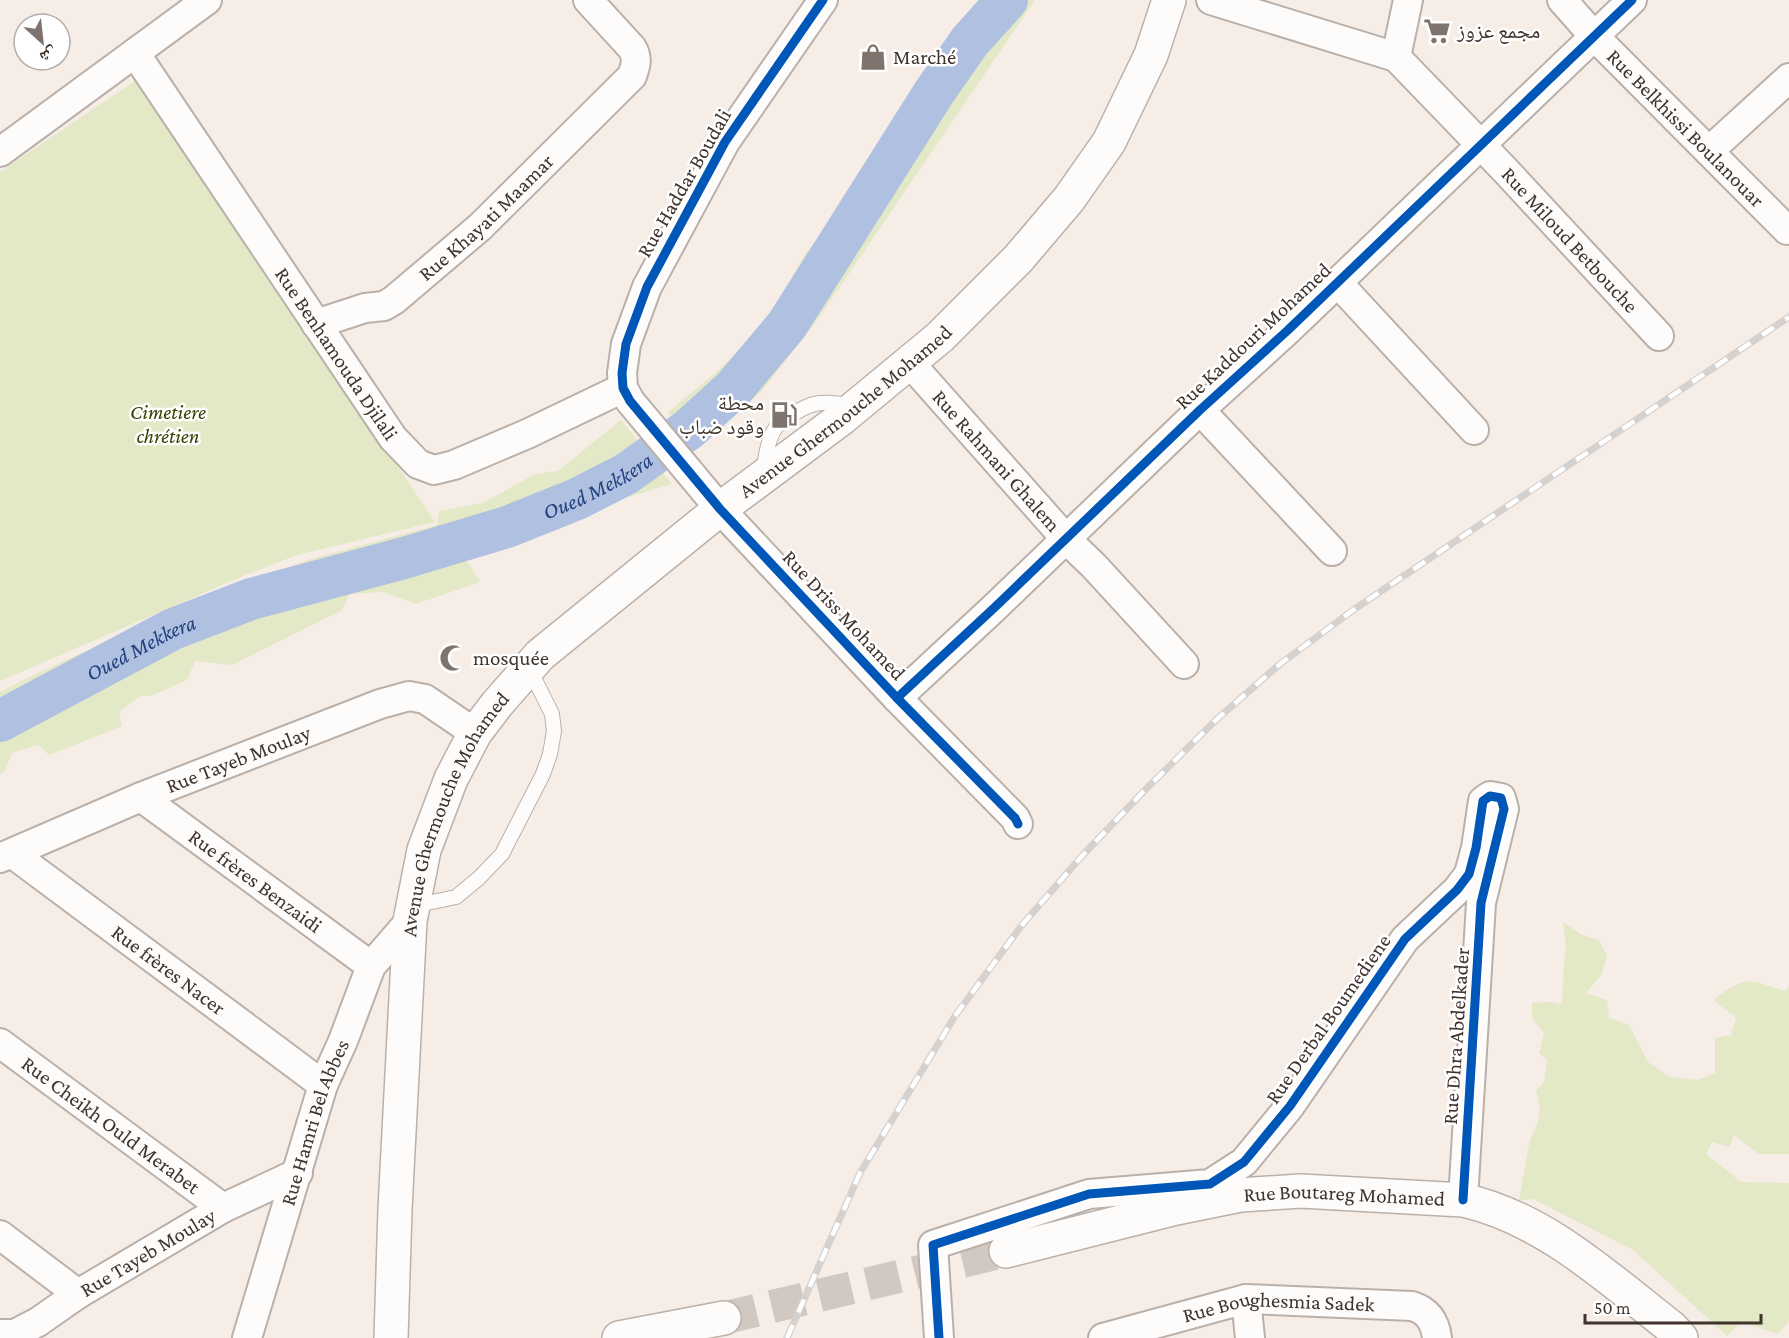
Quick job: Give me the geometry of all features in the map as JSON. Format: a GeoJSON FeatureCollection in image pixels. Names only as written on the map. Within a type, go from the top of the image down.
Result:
{"type":"FeatureCollection","features":[{"type":"Feature","properties":{"kind":"main road","name":"Avenue Ghermouche Mohamed"},"geometry":{"type":"LineString","coordinates":[[391,1338],[395,1209],[412,914],[424,850],[451,779],[475,733],[540,655],[720,509],[855,407],[940,337],[1018,259],[1069,199],[1113,132],[1151,55],[1169,0]]}},
{"type":"Feature","properties":{"kind":"main road","name":"Rue Boutareg Mohamed"},"geometry":{"type":"LineString","coordinates":[[1006,1251],[1176,1208],[1240,1195],[1301,1191],[1463,1200],[1485,1205],[1526,1221],[1590,1264],[1672,1328],[1681,1338]]}},
{"type":"Feature","properties":{"kind":"main road"},"geometry":{"type":"LineString","coordinates":[[619,1338],[724,1318]]}},
{"type":"Feature","properties":{"kind":"street"},"geometry":{"type":"LineString","coordinates":[[0,152],[207,0]]}},
{"type":"Feature","properties":{"kind":"street","name":"Rue Khayati Maamar"},"geometry":{"type":"LineString","coordinates":[[316,324],[365,308],[384,306],[394,300],[480,227],[632,76],[636,66],[636,56],[632,48],[588,0]]}},
{"type":"Feature","properties":{"kind":"street","name":"Rue Haddar Boudali"},"geometry":{"type":"LineString","coordinates":[[627,394],[622,373],[626,344],[647,287],[725,142],[823,0]]}},
{"type":"Feature","properties":{"kind":"street"},"geometry":{"type":"LineString","coordinates":[[1211,0],[1396,57],[1408,0]]}},
{"type":"Feature","properties":{"kind":"street","name":"Rue Belkhissi Boulanouar"},"geometry":{"type":"LineString","coordinates":[[1562,0],[1594,36],[1787,230]]}},
{"type":"Feature","properties":{"kind":"street","name":"Rue Kaddouri Mohamed"},"geometry":{"type":"LineString","coordinates":[[897,698],[1288,330],[1632,0]]}},
{"type":"Feature","properties":{"kind":"street","name":"Rue Benhamouda Djilali"},"geometry":{"type":"LineString","coordinates":[[135,53],[393,438],[418,464],[434,470],[454,465],[627,394]]}},
{"type":"Feature","properties":{"kind":"street","name":"Rue Miloud Betbouche"},"geometry":{"type":"LineString","coordinates":[[1396,57],[1659,336]]}},
{"type":"Feature","properties":{"kind":"street"},"geometry":{"type":"LineString","coordinates":[[1708,151],[1789,78]]}},
{"type":"Feature","properties":{"kind":"street"},"geometry":{"type":"LineString","coordinates":[[1337,282],[1474,430]]}},
{"type":"Feature","properties":{"kind":"street","name":"Rue Rahmani Ghalem"},"geometry":{"type":"LineString","coordinates":[[909,362],[1066,539],[1094,566],[1184,664]]}},
{"type":"Feature","properties":{"kind":"street","name":"Rue Driss Mohamed"},"geometry":{"type":"LineString","coordinates":[[627,394],[720,509],[897,698],[1015,818],[1018,824]]}},
{"type":"Feature","properties":{"kind":"street"},"geometry":{"type":"LineString","coordinates":[[1200,411],[1332,551]]}},
{"type":"Feature","properties":{"kind":"street","name":"Rue Tayeb Moulay"},"geometry":{"type":"LineString","coordinates":[[7,856],[141,797],[381,704],[409,696],[425,699],[475,733]]}},
{"type":"Feature","properties":{"kind":"street","name":"Rue frères Benzaidi"},"geometry":{"type":"LineString","coordinates":[[141,797],[371,966]]}},
{"type":"Feature","properties":{"kind":"street","name":"Rue frères Nacer"},"geometry":{"type":"LineString","coordinates":[[7,856],[323,1085]]}},
{"type":"Feature","properties":{"kind":"street","name":"Rue Derbal Boumediene"},"geometry":{"type":"LineString","coordinates":[[939,1338],[933,1245],[1089,1194],[1210,1184],[1225,1177],[1244,1162],[1290,1106],[1405,939],[1474,885]]}},
{"type":"Feature","properties":{"kind":"street","name":"Rue Dhra Abdelkader"},"geometry":{"type":"LineString","coordinates":[[1463,1200],[1474,885]]}},
{"type":"Feature","properties":{"kind":"street","name":"Rue Hamri Bel Abbes"},"geometry":{"type":"LineString","coordinates":[[247,1338],[323,1085],[343,1041],[371,966],[412,914]]}},
{"type":"Feature","properties":{"kind":"street","name":"Rue Cheikh Ould Merabet"},"geometry":{"type":"LineString","coordinates":[[0,1043],[223,1208]]}},
{"type":"Feature","properties":{"kind":"street","name":"Rue Tayeb Moulay"},"geometry":{"type":"LineString","coordinates":[[0,1334],[15,1334],[39,1322],[78,1294],[223,1208],[298,1173]]}},
{"type":"Feature","properties":{"kind":"street"},"geometry":{"type":"LineString","coordinates":[[0,1235],[78,1294]]}},
{"type":"Feature","properties":{"kind":"street"},"geometry":{"type":"LineString","coordinates":[[1245,1299],[1250,1338]]}},
{"type":"Feature","properties":{"kind":"street","name":"Rue Boughesmia Sadek"},"geometry":{"type":"LineString","coordinates":[[1103,1338],[1245,1299],[1412,1306],[1424,1310],[1431,1317],[1437,1338]]}},
{"type":"Feature","properties":{"kind":"lane"},"geometry":{"type":"LineString","coordinates":[[412,914],[456,897],[479,878],[502,854],[543,774],[550,754],[554,731],[552,714],[529,668]]}},
{"type":"Feature","properties":{"kind":"green space"},"geometry":{"type":"Polygon","coordinates":[[[978,0],[1002,0],[993,28],[959,44],[935,81],[919,134],[882,188],[842,232],[824,282],[796,319],[754,355],[755,378],[736,379],[710,403],[710,419],[743,389],[761,377],[759,359],[778,349],[831,277],[854,229],[923,141],[935,102],[960,51],[998,31],[1012,0],[1035,0],[816,322],[760,393],[698,445],[692,434],[706,423],[680,427],[668,412],[713,375],[752,338],[776,304],[806,253],[855,192],[978,0]]]}},
{"type":"Feature","properties":{"kind":"green space","name":"Cimetiere chrétien"},"geometry":{"type":"Polygon","coordinates":[[[139,78],[435,522],[297,555],[0,681],[0,172],[139,78]]]}},
{"type":"Feature","properties":{"kind":"green space"},"geometry":{"type":"Polygon","coordinates":[[[621,420],[672,484],[565,516],[555,525],[506,535],[458,552],[480,582],[416,604],[383,592],[350,594],[342,610],[232,665],[195,661],[187,680],[151,696],[141,696],[119,712],[122,726],[49,755],[38,745],[12,753],[4,772],[0,774],[0,692],[194,602],[314,558],[437,525],[439,511],[483,503],[535,474],[558,471],[621,420]]]}},
{"type":"Feature","properties":{"kind":"green space"},"geometry":{"type":"Polygon","coordinates":[[[1563,922],[1582,935],[1599,940],[1607,956],[1602,974],[1586,993],[1607,1000],[1609,1018],[1629,1025],[1648,1062],[1669,1077],[1697,1080],[1715,1073],[1715,1038],[1731,1035],[1736,1018],[1713,1000],[1740,983],[1754,982],[1785,991],[1789,986],[1789,1154],[1759,1154],[1734,1135],[1730,1147],[1712,1142],[1706,1154],[1741,1182],[1789,1183],[1789,1322],[1778,1334],[1741,1322],[1727,1336],[1633,1250],[1533,1199],[1519,1200],[1530,1139],[1539,1115],[1536,1091],[1544,1081],[1547,1060],[1539,1053],[1544,1033],[1532,1018],[1532,1003],[1562,1004],[1566,947],[1563,922]]]}},
{"type":"Feature","properties":{"kind":"waterway","name":"Oued Mekkera"},"geometry":{"type":"LineString","coordinates":[[0,721],[173,629],[251,599],[404,558],[507,527],[577,499],[626,474],[689,429],[734,388],[787,325],[935,91],[970,41],[1007,0]]}},
{"type":"Feature","properties":{"kind":"tunnel"},"geometry":{"type":"LineString","coordinates":[[724,1318],[1006,1251]]}},
{"type":"Feature","properties":{"kind":"railway"},"geometry":{"type":"LineString","coordinates":[[787,1338],[860,1173],[955,1016],[1022,925],[1082,856],[1143,792],[1216,720],[1280,664],[1356,608],[1789,317]]}},
{"type":"Feature","properties":{"kind":"cycle path"},"geometry":{"type":"LineString","coordinates":[[823,0],[725,142],[647,287],[626,344],[622,373],[623,388],[630,401],[720,509],[897,698],[1015,818],[1018,824]]}},
{"type":"Feature","properties":{"kind":"cycle path"},"geometry":{"type":"LineString","coordinates":[[897,698],[1200,410],[1288,330],[1632,0]]}},
{"type":"Feature","properties":{"kind":"cycle path"},"geometry":{"type":"LineString","coordinates":[[939,1338],[933,1245],[1089,1194],[1210,1184],[1244,1162],[1290,1106],[1405,939],[1457,890],[1469,874],[1476,848],[1483,801],[1490,796],[1501,798],[1504,809],[1481,903],[1463,1200]]}},
{"type":"Feature","properties":{"kind":"place","name":"مجمع عزوز"},"geometry":{"type":"Point","coordinates":[1437,31]}},
{"type":"Feature","properties":{"kind":"place","name":"Marché"},"geometry":{"type":"Point","coordinates":[873,57]}},
{"type":"Feature","properties":{"kind":"place","name":"محطة وقود ضباب"},"geometry":{"type":"Point","coordinates":[784,415]}},
{"type":"Feature","properties":{"kind":"place","name":"mosquée"},"geometry":{"type":"Point","coordinates":[453,658]}}]}
